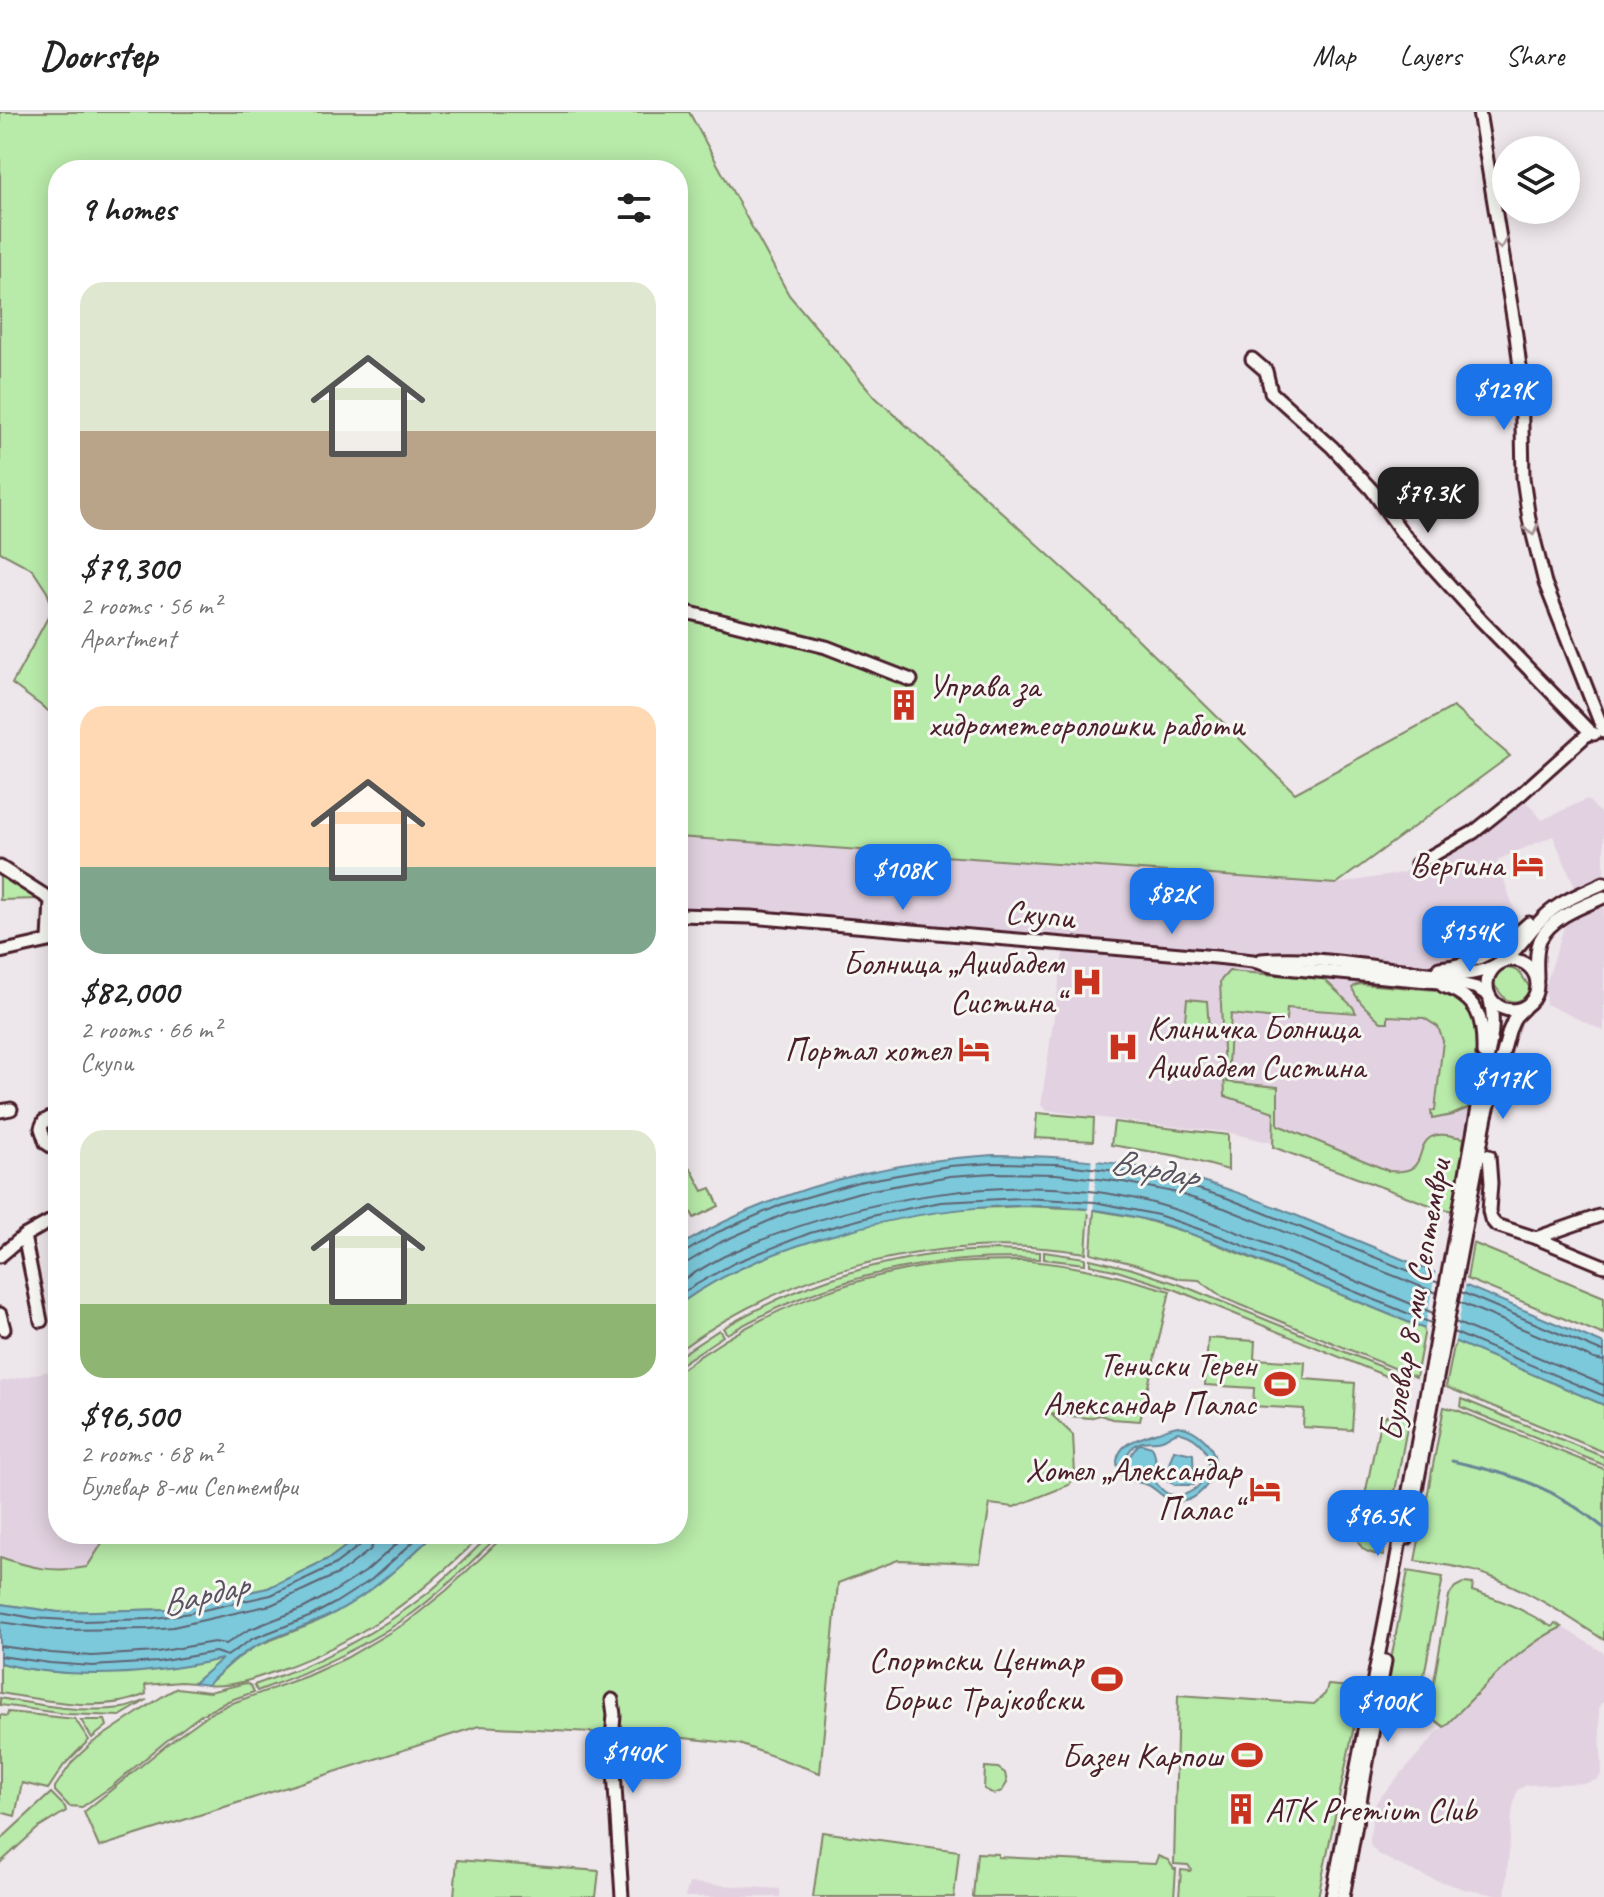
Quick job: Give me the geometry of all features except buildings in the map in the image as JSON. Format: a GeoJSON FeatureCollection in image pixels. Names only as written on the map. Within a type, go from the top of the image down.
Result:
{"type":"FeatureCollection","features":[{"type":"Feature","properties":{"kind":"street"},"geometry":{"type":"LineString","coordinates":[[1479,112],[1521,375],[1523,478],[1529,519],[1545,583],[1604,732]]}},
{"type":"Feature","properties":{"kind":"street"},"geometry":{"type":"LineString","coordinates":[[1252,359],[1266,371],[1271,392],[1332,447],[1372,490],[1403,534],[1481,620],[1590,732],[1604,738]]}},
{"type":"Feature","properties":{"kind":"street"},"geometry":{"type":"LineString","coordinates":[[688,612],[826,647],[911,680]]}},
{"type":"Feature","properties":{"kind":"street"},"geometry":{"type":"LineString","coordinates":[[1417,864],[1474,832],[1590,732]]}},
{"type":"Feature","properties":{"kind":"street"},"geometry":{"type":"LineString","coordinates":[[0,867],[48,897]]}},
{"type":"Feature","properties":{"kind":"street"},"geometry":{"type":"LineString","coordinates":[[1396,969],[1449,967],[1478,959],[1496,950],[1536,917],[1604,883]]}},
{"type":"Feature","properties":{"kind":"street"},"geometry":{"type":"LineString","coordinates":[[1556,906],[1532,928],[1514,952],[1493,968],[1487,979],[1489,996],[1505,1009],[1524,1008],[1536,996],[1537,951],[1545,932],[1569,914],[1604,897]]}},
{"type":"Feature","properties":{"kind":"street","name":"Скупи"},"geometry":{"type":"LineString","coordinates":[[688,915],[852,925],[1253,961],[1309,959],[1442,974],[1466,974],[1500,963]]}},
{"type":"Feature","properties":{"kind":"street"},"geometry":{"type":"LineString","coordinates":[[0,952],[48,941]]}},
{"type":"Feature","properties":{"kind":"street","name":"Скупи"},"geometry":{"type":"LineString","coordinates":[[1253,961],[1285,968],[1469,985],[1489,996]]}},
{"type":"Feature","properties":{"kind":"street"},"geometry":{"type":"LineString","coordinates":[[1500,963],[1511,961],[1522,964],[1533,972],[1537,980]]}},
{"type":"Feature","properties":{"kind":"street"},"geometry":{"type":"LineString","coordinates":[[1419,980],[1459,992],[1473,1004],[1483,1029],[1483,1079]]}},
{"type":"Feature","properties":{"kind":"street","name":"Булевар 8-ми Септември"},"geometry":{"type":"LineString","coordinates":[[1343,1897],[1395,1584],[1462,1220],[1493,1025],[1489,996]]}},
{"type":"Feature","properties":{"kind":"street","name":"Булевар 8-ми Септември"},"geometry":{"type":"LineString","coordinates":[[1462,1220],[1509,1031],[1517,1013],[1524,1008]]}},
{"type":"Feature","properties":{"kind":"street"},"geometry":{"type":"LineString","coordinates":[[48,1119],[41,1125],[48,1143]]}},
{"type":"Feature","properties":{"kind":"street"},"geometry":{"type":"LineString","coordinates":[[1478,1154],[1489,1156],[1489,1200],[1491,1219],[1496,1225],[1604,1266]]}},
{"type":"Feature","properties":{"kind":"street"},"geometry":{"type":"LineString","coordinates":[[1536,1238],[1599,1216]]}},
{"type":"Feature","properties":{"kind":"street"},"geometry":{"type":"LineString","coordinates":[[0,1256],[24,1236],[48,1223]]}},
{"type":"Feature","properties":{"kind":"street"},"geometry":{"type":"LineString","coordinates":[[24,1236],[41,1321]]}},
{"type":"Feature","properties":{"kind":"street"},"geometry":{"type":"LineString","coordinates":[[0,1314],[4,1329]]}},
{"type":"Feature","properties":{"kind":"street","name":"Булевар 8-ми Септември"},"geometry":{"type":"LineString","coordinates":[[1332,1897],[1395,1584]]}},
{"type":"Feature","properties":{"kind":"street"},"geometry":{"type":"LineString","coordinates":[[612,1700],[622,1897]]}},
{"type":"Feature","properties":{"kind":"shaded area"},"geometry":{"type":"Polygon","coordinates":[[[1520,795],[1542,820],[1587,799],[1604,817],[1604,877],[1576,889],[1553,836],[1497,860],[1521,929],[1490,949],[1391,986],[1420,989],[1479,1029],[1454,1211],[1289,1154],[1273,1147],[1273,1143],[1226,1132],[1046,1110],[1041,1105],[1064,948],[688,916],[688,838],[1336,884],[1402,873],[1520,795]]]}},
{"type":"Feature","properties":{"kind":"shaded area"},"geometry":{"type":"Polygon","coordinates":[[[1604,907],[1604,1031],[1546,1004],[1545,988],[1564,927],[1571,919],[1604,907]]]}},
{"type":"Feature","properties":{"kind":"shaded area"},"geometry":{"type":"Polygon","coordinates":[[[48,1371],[48,1544],[102,1544],[87,1567],[65,1571],[26,1566],[0,1557],[0,1382],[48,1371]]]}},
{"type":"Feature","properties":{"kind":"shaded area"},"geometry":{"type":"Polygon","coordinates":[[[1562,1627],[1604,1653],[1604,1702],[1599,1709],[1602,1772],[1598,1779],[1587,1783],[1527,1785],[1517,1790],[1512,1813],[1505,1897],[1464,1889],[1424,1876],[1377,1853],[1370,1845],[1370,1838],[1377,1801],[1436,1734],[1507,1665],[1562,1627]]]}},
{"type":"Feature","properties":{"kind":"shaded area"},"geometry":{"type":"Polygon","coordinates":[[[689,1883],[780,1889],[780,1897],[685,1897],[689,1883]]]}},
{"type":"Feature","properties":{"kind":"green space"},"geometry":{"type":"Polygon","coordinates":[[[0,112],[689,112],[789,295],[875,397],[1095,597],[1295,793],[1453,707],[1510,756],[1336,884],[688,838],[688,160],[48,160],[48,595],[32,569],[0,552],[0,112]]]}},
{"type":"Feature","properties":{"kind":"green space"},"geometry":{"type":"Polygon","coordinates":[[[48,617],[48,711],[12,684],[48,617]]]}},
{"type":"Feature","properties":{"kind":"green space"},"geometry":{"type":"Polygon","coordinates":[[[0,874],[39,899],[0,900],[0,874]]]}},
{"type":"Feature","properties":{"kind":"green space"},"geometry":{"type":"Polygon","coordinates":[[[1504,968],[1521,975],[1532,991],[1529,995],[1517,1001],[1505,998],[1492,982],[1494,975],[1504,968]]]}},
{"type":"Feature","properties":{"kind":"green space"},"geometry":{"type":"Polygon","coordinates":[[[1229,971],[1324,979],[1356,1013],[1287,1008],[1286,1020],[1231,1014],[1227,1082],[1278,1087],[1278,1125],[1389,1171],[1402,1171],[1416,1165],[1431,1137],[1464,1138],[1454,1211],[1438,1208],[1273,1147],[1274,1112],[1225,1096],[1220,981],[1229,971]]]}},
{"type":"Feature","properties":{"kind":"green space"},"geometry":{"type":"Polygon","coordinates":[[[1361,984],[1449,991],[1470,1005],[1479,1029],[1468,1108],[1432,1119],[1443,1041],[1438,1027],[1424,1018],[1388,1016],[1388,1022],[1381,1022],[1352,988],[1361,984]]]}},
{"type":"Feature","properties":{"kind":"green space"},"geometry":{"type":"Polygon","coordinates":[[[1187,999],[1207,1001],[1209,1029],[1205,1032],[1186,1035],[1187,999]]]}},
{"type":"Feature","properties":{"kind":"green space"},"geometry":{"type":"Polygon","coordinates":[[[1037,1113],[1094,1118],[1093,1141],[1035,1138],[1037,1113]]]}},
{"type":"Feature","properties":{"kind":"green space"},"geometry":{"type":"Polygon","coordinates":[[[1114,1122],[1228,1135],[1228,1170],[1178,1156],[1111,1145],[1114,1122]]]}},
{"type":"Feature","properties":{"kind":"green space"},"geometry":{"type":"Polygon","coordinates":[[[688,1168],[703,1191],[711,1188],[719,1206],[694,1218],[688,1206],[688,1168]]]}},
{"type":"Feature","properties":{"kind":"green space"},"geometry":{"type":"Polygon","coordinates":[[[1022,1206],[1089,1209],[1086,1253],[1033,1247],[979,1247],[925,1252],[872,1262],[820,1277],[770,1297],[688,1345],[688,1298],[736,1271],[769,1256],[840,1232],[910,1215],[952,1209],[1022,1206]]]}},
{"type":"Feature","properties":{"kind":"green space"},"geometry":{"type":"Polygon","coordinates":[[[1094,1210],[1139,1218],[1189,1233],[1425,1329],[1416,1377],[1224,1298],[1199,1280],[1181,1279],[1091,1253],[1094,1210]]]}},
{"type":"Feature","properties":{"kind":"green space"},"geometry":{"type":"Polygon","coordinates":[[[1473,1243],[1604,1297],[1604,1335],[1467,1279],[1473,1243]]]}},
{"type":"Feature","properties":{"kind":"green space"},"geometry":{"type":"Polygon","coordinates":[[[998,1250],[1040,1252],[1040,1259],[957,1260],[878,1273],[801,1298],[727,1334],[723,1328],[787,1295],[855,1271],[926,1256],[998,1250]]]}},
{"type":"Feature","properties":{"kind":"green space"},"geometry":{"type":"Polygon","coordinates":[[[1044,1252],[1085,1258],[1085,1264],[1044,1259],[1044,1252]]]}},
{"type":"Feature","properties":{"kind":"green space"},"geometry":{"type":"Polygon","coordinates":[[[1090,1259],[1181,1285],[1399,1374],[1398,1381],[1174,1289],[1090,1265],[1090,1259]]]}},
{"type":"Feature","properties":{"kind":"green space"},"geometry":{"type":"Polygon","coordinates":[[[982,1261],[1047,1263],[1117,1276],[1170,1291],[1140,1421],[1100,1415],[1089,1418],[1051,1414],[1073,1435],[1075,1475],[1069,1485],[1014,1507],[990,1504],[980,1563],[898,1560],[838,1583],[820,1773],[739,1744],[665,1736],[479,1726],[99,1847],[84,1812],[169,1743],[209,1714],[346,1658],[406,1623],[447,1590],[495,1544],[688,1544],[688,1365],[708,1350],[774,1314],[844,1286],[918,1268],[982,1261]]]}},
{"type":"Feature","properties":{"kind":"green space"},"geometry":{"type":"Polygon","coordinates":[[[719,1330],[723,1336],[688,1359],[688,1350],[719,1330]]]}},
{"type":"Feature","properties":{"kind":"green space","name":"Тениски Терен Александар Палас"},"geometry":{"type":"Polygon","coordinates":[[[1208,1338],[1255,1341],[1254,1359],[1305,1362],[1304,1379],[1355,1383],[1352,1430],[1303,1427],[1304,1409],[1253,1406],[1254,1388],[1205,1385],[1208,1338]]]}},
{"type":"Feature","properties":{"kind":"green space"},"geometry":{"type":"Polygon","coordinates":[[[1455,1341],[1604,1405],[1604,1452],[1446,1387],[1455,1341]]]}},
{"type":"Feature","properties":{"kind":"green space"},"geometry":{"type":"Polygon","coordinates":[[[1462,1399],[1604,1457],[1604,1465],[1461,1407],[1462,1399]]]}},
{"type":"Feature","properties":{"kind":"green space"},"geometry":{"type":"Polygon","coordinates":[[[1444,1407],[1604,1469],[1604,1640],[1504,1582],[1462,1568],[1415,1561],[1444,1407]]]}},
{"type":"Feature","properties":{"kind":"green space"},"geometry":{"type":"Polygon","coordinates":[[[1390,1414],[1401,1415],[1408,1422],[1383,1556],[1362,1548],[1357,1534],[1379,1427],[1383,1418],[1390,1414]]]}},
{"type":"Feature","properties":{"kind":"green space"},"geometry":{"type":"Polygon","coordinates":[[[102,1544],[349,1544],[330,1558],[268,1588],[170,1609],[58,1612],[0,1604],[0,1557],[43,1568],[64,1570],[87,1567],[102,1544]]]}},
{"type":"Feature","properties":{"kind":"green space"},"geometry":{"type":"Polygon","coordinates":[[[424,1544],[472,1544],[389,1614],[337,1645],[253,1679],[235,1684],[207,1685],[256,1646],[339,1610],[424,1544]]]}},
{"type":"Feature","properties":{"kind":"green space"},"geometry":{"type":"Polygon","coordinates":[[[480,1544],[490,1544],[436,1595],[376,1637],[338,1657],[257,1691],[254,1685],[300,1668],[367,1635],[436,1586],[480,1544]]]}},
{"type":"Feature","properties":{"kind":"green space"},"geometry":{"type":"Polygon","coordinates":[[[1408,1571],[1443,1577],[1419,1701],[1411,1713],[1399,1716],[1388,1711],[1383,1701],[1408,1571]]]}},
{"type":"Feature","properties":{"kind":"green space"},"geometry":{"type":"Polygon","coordinates":[[[1463,1583],[1473,1584],[1472,1591],[1513,1606],[1552,1627],[1555,1623],[1562,1627],[1514,1659],[1444,1727],[1426,1713],[1449,1596],[1455,1587],[1463,1583]]]}},
{"type":"Feature","properties":{"kind":"green space"},"geometry":{"type":"Polygon","coordinates":[[[224,1658],[194,1683],[145,1685],[146,1694],[112,1703],[74,1704],[0,1693],[0,1663],[57,1672],[112,1673],[224,1658]]]}},
{"type":"Feature","properties":{"kind":"green space"},"geometry":{"type":"Polygon","coordinates":[[[246,1683],[254,1692],[201,1715],[82,1807],[69,1806],[55,1791],[73,1761],[92,1743],[166,1694],[177,1688],[209,1692],[246,1683]]]}},
{"type":"Feature","properties":{"kind":"green space"},"geometry":{"type":"Polygon","coordinates":[[[1328,1685],[1362,1688],[1318,1897],[1179,1897],[1181,1870],[1191,1869],[1188,1865],[1174,1864],[1178,1695],[1314,1704],[1325,1694],[1328,1685]]]}},
{"type":"Feature","properties":{"kind":"green space"},"geometry":{"type":"Polygon","coordinates":[[[0,1698],[92,1710],[125,1707],[147,1700],[120,1716],[66,1714],[0,1705],[0,1698]]]}},
{"type":"Feature","properties":{"kind":"green space"},"geometry":{"type":"Polygon","coordinates":[[[8,1712],[75,1719],[89,1740],[64,1765],[48,1789],[22,1783],[15,1816],[0,1812],[0,1715],[7,1716],[8,1712]]]}},
{"type":"Feature","properties":{"kind":"green space"},"geometry":{"type":"Polygon","coordinates":[[[81,1720],[105,1720],[107,1726],[92,1738],[81,1720]]]}},
{"type":"Feature","properties":{"kind":"green space"},"geometry":{"type":"Polygon","coordinates":[[[985,1767],[998,1768],[1005,1773],[1007,1783],[1002,1791],[994,1794],[984,1789],[985,1767]]]}},
{"type":"Feature","properties":{"kind":"green space"},"geometry":{"type":"Polygon","coordinates":[[[51,1793],[66,1811],[37,1829],[0,1863],[0,1840],[51,1793]]]}},
{"type":"Feature","properties":{"kind":"green space"},"geometry":{"type":"Polygon","coordinates":[[[822,1832],[959,1851],[954,1897],[813,1897],[822,1832]]]}},
{"type":"Feature","properties":{"kind":"green space"},"geometry":{"type":"Polygon","coordinates":[[[977,1853],[998,1854],[998,1857],[1155,1864],[1158,1856],[1168,1860],[1176,1869],[1174,1897],[973,1897],[977,1853]]]}},
{"type":"Feature","properties":{"kind":"green space"},"geometry":{"type":"Polygon","coordinates":[[[457,1860],[599,1871],[596,1897],[454,1897],[457,1860]]]}},
{"type":"Feature","properties":{"kind":"water"},"geometry":{"type":"Polygon","coordinates":[[[993,1155],[1039,1156],[1129,1165],[1195,1179],[1255,1199],[1604,1344],[1604,1405],[1204,1239],[1155,1222],[1078,1208],[999,1206],[881,1223],[779,1252],[716,1281],[688,1298],[688,1242],[715,1227],[752,1209],[830,1182],[910,1164],[993,1155]]]}},
{"type":"Feature","properties":{"kind":"water"},"geometry":{"type":"Polygon","coordinates":[[[1178,1426],[1199,1435],[1210,1447],[1215,1461],[1203,1490],[1184,1501],[1168,1499],[1148,1485],[1127,1479],[1117,1463],[1126,1445],[1178,1426]],[[1178,1432],[1162,1440],[1137,1444],[1126,1458],[1126,1472],[1132,1476],[1148,1477],[1169,1494],[1185,1494],[1195,1489],[1207,1470],[1208,1459],[1204,1448],[1194,1439],[1178,1432]]]}},
{"type":"Feature","properties":{"kind":"water"},"geometry":{"type":"Polygon","coordinates":[[[1141,1444],[1152,1447],[1155,1455],[1154,1465],[1146,1475],[1134,1471],[1127,1460],[1141,1444]]]}},
{"type":"Feature","properties":{"kind":"water"},"geometry":{"type":"Polygon","coordinates":[[[1174,1450],[1193,1454],[1194,1485],[1175,1485],[1165,1479],[1174,1450]]]}},
{"type":"Feature","properties":{"kind":"water"},"geometry":{"type":"Polygon","coordinates":[[[349,1544],[423,1544],[350,1604],[249,1650],[207,1685],[194,1683],[222,1659],[167,1669],[111,1674],[55,1672],[0,1663],[0,1604],[58,1612],[170,1609],[268,1588],[330,1558],[349,1544]]]}},
{"type":"Feature","properties":{"kind":"pier"},"geometry":{"type":"Polygon","coordinates":[[[1092,1156],[1097,1157],[1093,1214],[1088,1213],[1092,1156]]]}},
{"type":"Feature","properties":{"kind":"pier"},"geometry":{"type":"Polygon","coordinates":[[[1436,1269],[1466,1282],[1454,1346],[1424,1333],[1436,1269]]]}},
{"type":"Feature","properties":{"kind":"waterway"},"geometry":{"type":"LineString","coordinates":[[1452,1461],[1532,1484],[1568,1502],[1604,1528]]}},
{"type":"Feature","properties":{"kind":"place","name":"Управа за хидрометеоролошки работи"},"geometry":{"type":"Point","coordinates":[904,705]}},
{"type":"Feature","properties":{"kind":"place","name":"Вергина"},"geometry":{"type":"Point","coordinates":[1528,864]}},
{"type":"Feature","properties":{"kind":"place","name":"Болница „Аџибадем Систина“"},"geometry":{"type":"Point","coordinates":[1087,982]}},
{"type":"Feature","properties":{"kind":"place","name":"Клиничка Болница Аџибадем Систина"},"geometry":{"type":"Point","coordinates":[1123,1047]}},
{"type":"Feature","properties":{"kind":"place","name":"Портал хотел"},"geometry":{"type":"Point","coordinates":[974,1049]}},
{"type":"Feature","properties":{"kind":"place","name":"Тениски Терен Александар Палас"},"geometry":{"type":"Point","coordinates":[1280,1384]}},
{"type":"Feature","properties":{"kind":"place","name":"Хотел „Александар Палас“"},"geometry":{"type":"Point","coordinates":[1265,1489]}},
{"type":"Feature","properties":{"kind":"place","name":"Спортски Центар Борис Трајковски"},"geometry":{"type":"Point","coordinates":[1107,1679]}},
{"type":"Feature","properties":{"kind":"place","name":"Базен Карпош"},"geometry":{"type":"Point","coordinates":[1247,1755]}},
{"type":"Feature","properties":{"kind":"place","name":"ATK Premium Club"},"geometry":{"type":"Point","coordinates":[1241,1809]}},
{"type":"Feature","properties":{"kind":"water label","name":"Вардар"},"geometry":{"type":"Point","coordinates":[1154,1168]}},
{"type":"Feature","properties":{"kind":"water label","name":"Вардар"},"geometry":{"type":"Point","coordinates":[204,1594]}}]}
